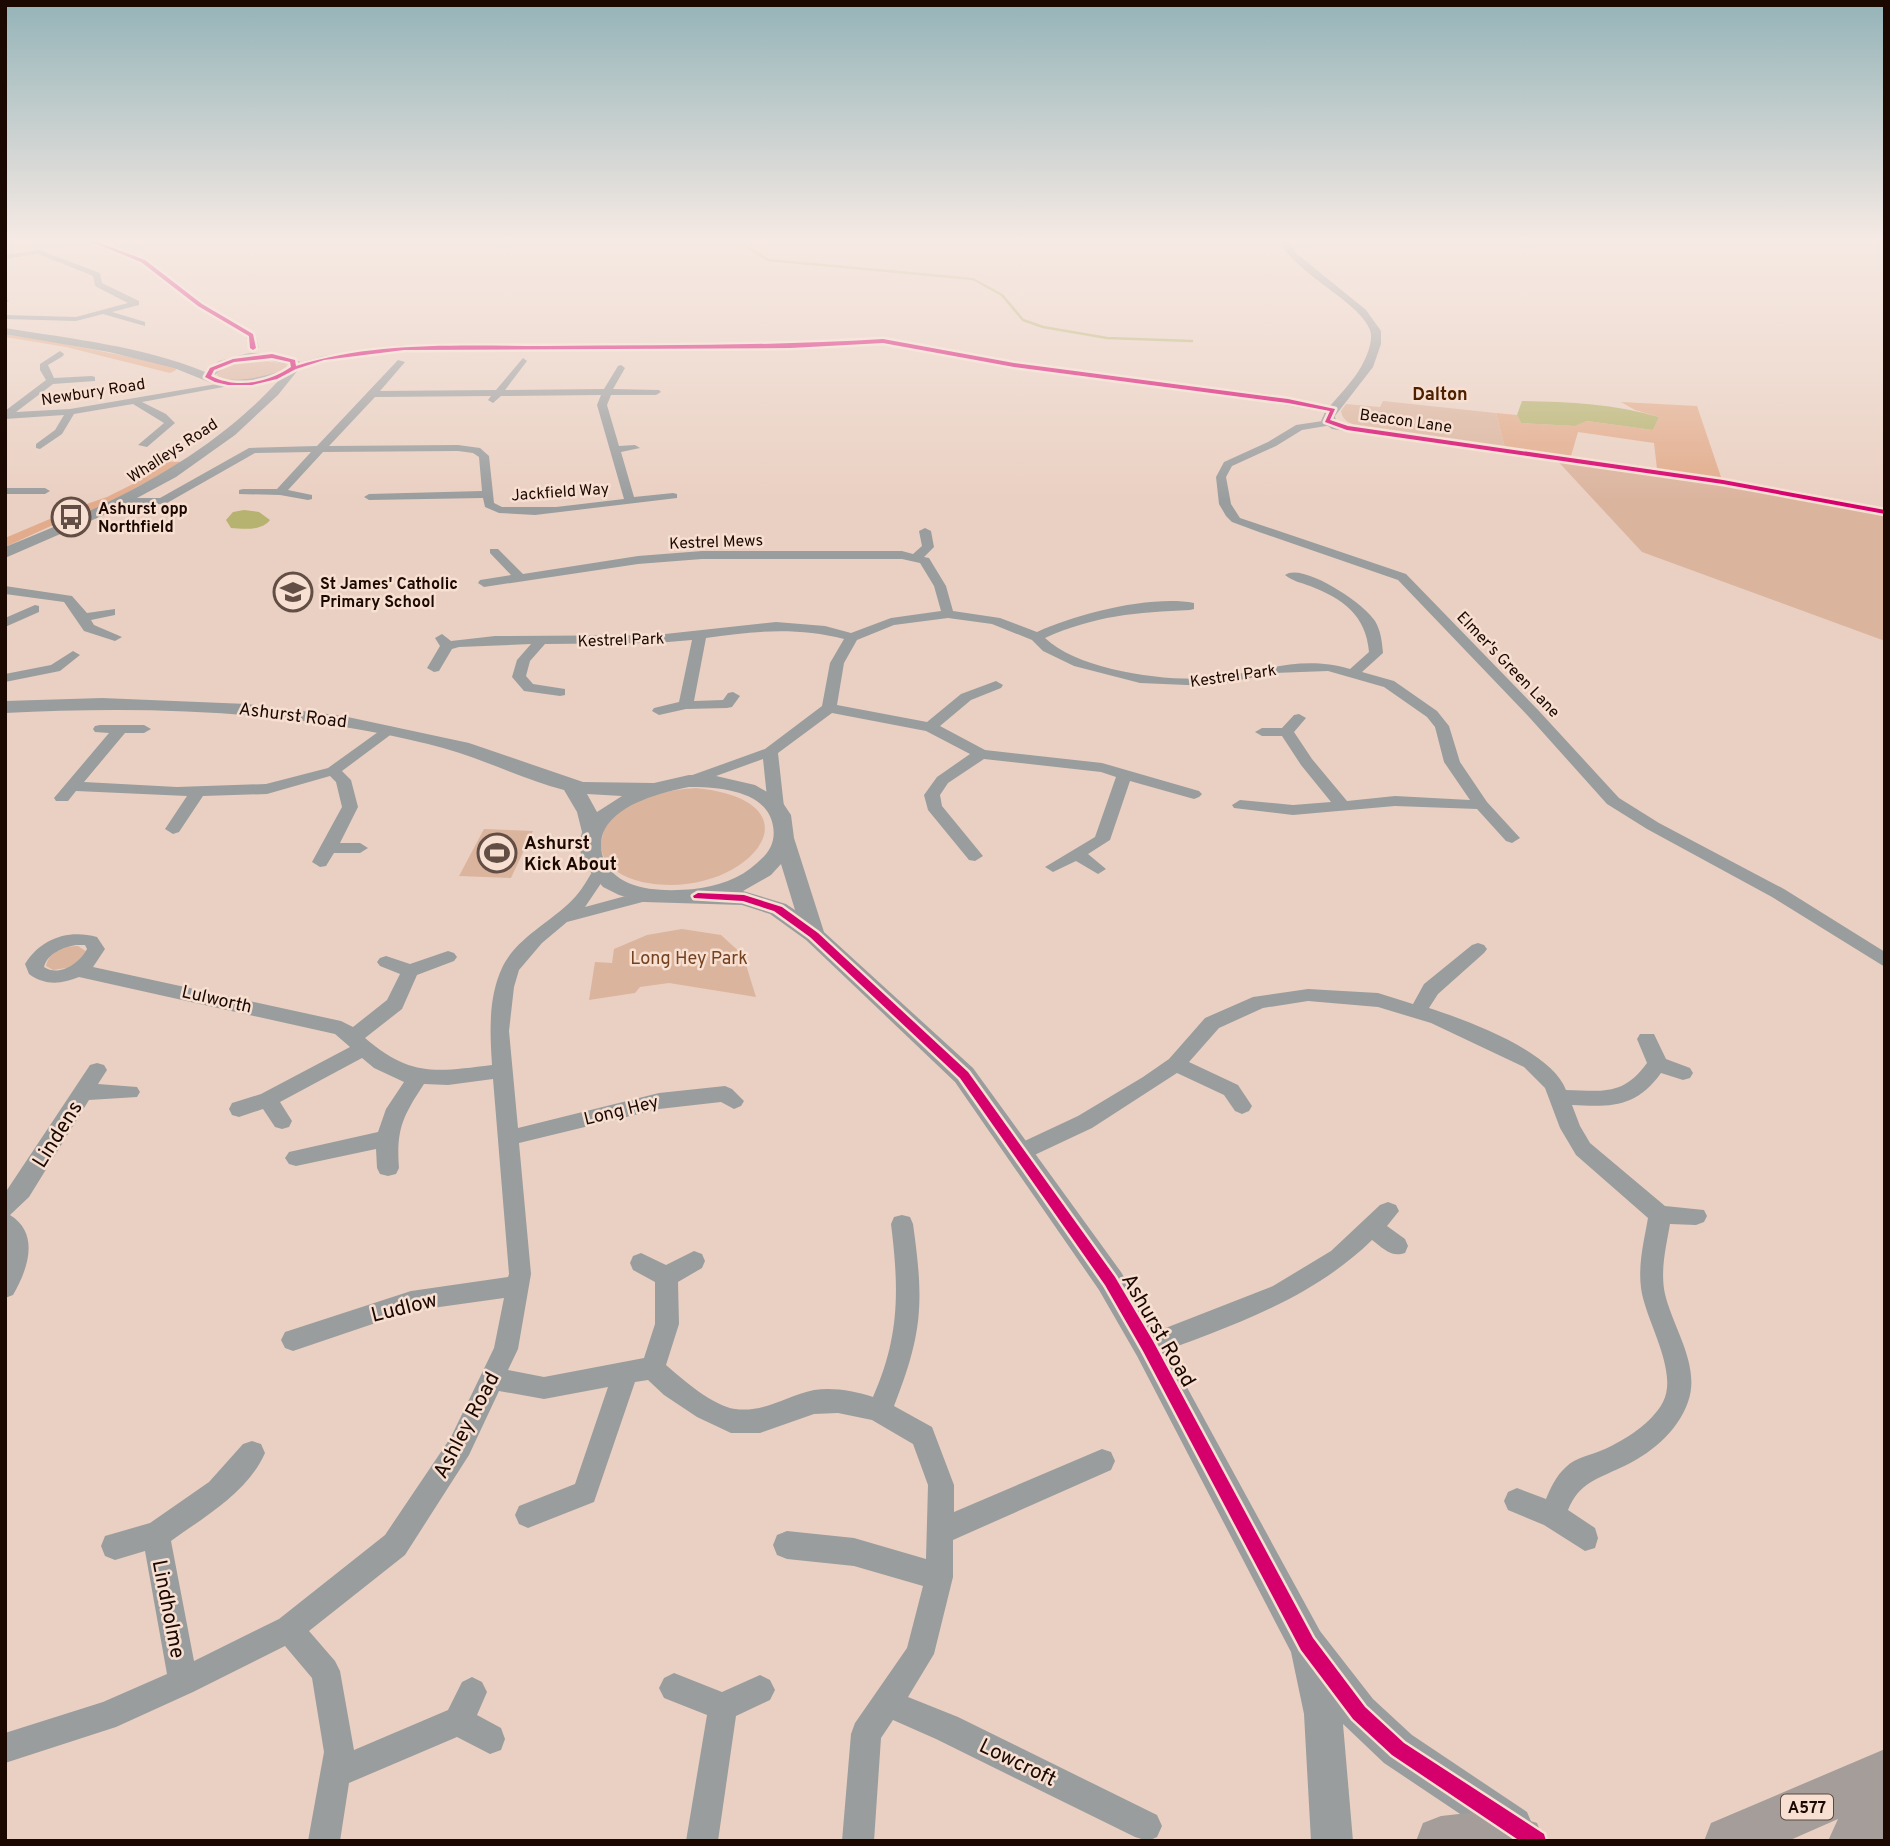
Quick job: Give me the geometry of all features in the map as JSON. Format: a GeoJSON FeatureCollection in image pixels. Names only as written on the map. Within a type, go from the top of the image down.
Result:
{"type":"FeatureCollection","features":[{"type":"Feature","properties":{"kind":"main road","name":"A577"},"geometry":{"type":"LineString","coordinates":[[1729,1841],[1885,1773]]}},
{"type":"Feature","properties":{"kind":"main road"},"geometry":{"type":"LineString","coordinates":[[1853,1841],[1885,1797]]}},
{"type":"Feature","properties":{"kind":"main road"},"geometry":{"type":"LineString","coordinates":[[1441,1841],[1447,1838],[1495,1835],[1519,1841]]}},
{"type":"Feature","properties":{"kind":"street","name":"Beacon Lane"},"geometry":{"type":"LineString","coordinates":[[239,328],[251,335],[253,348],[275,356],[355,354]]}},
{"type":"Feature","properties":{"kind":"street"},"geometry":{"type":"LineString","coordinates":[[1331,416],[1366,368],[1376,331],[1374,328]]}},
{"type":"Feature","properties":{"kind":"street"},"geometry":{"type":"LineString","coordinates":[[5,331],[87,343],[178,365],[219,382],[263,386],[271,395]]}},
{"type":"Feature","properties":{"kind":"street","name":"Beacon Lane"},"geometry":{"type":"LineString","coordinates":[[241,383],[270,379],[323,359],[404,348],[790,346],[890,341],[996,362],[1273,399],[1331,416],[1347,428],[1723,482],[1885,512]]}},
{"type":"Feature","properties":{"kind":"street"},"geometry":{"type":"LineString","coordinates":[[208,377],[212,369],[253,348]]}},
{"type":"Feature","properties":{"kind":"street"},"geometry":{"type":"LineString","coordinates":[[51,381],[44,370],[44,364],[61,353]]}},
{"type":"Feature","properties":{"kind":"street"},"geometry":{"type":"LineString","coordinates":[[178,365],[275,356],[293,361],[292,370]]}},
{"type":"Feature","properties":{"kind":"street"},"geometry":{"type":"LineString","coordinates":[[490,403],[527,361],[511,361]]}},
{"type":"Feature","properties":{"kind":"street"},"geometry":{"type":"LineString","coordinates":[[280,492],[398,365],[379,369]]}},
{"type":"Feature","properties":{"kind":"street","name":"Whalleys Road"},"geometry":{"type":"LineString","coordinates":[[5,553],[124,501],[217,444],[271,395],[292,370]]}},
{"type":"Feature","properties":{"kind":"street"},"geometry":{"type":"LineString","coordinates":[[607,392],[620,370],[634,373]]}},
{"type":"Feature","properties":{"kind":"street","name":"Newbury Road"},"geometry":{"type":"LineString","coordinates":[[185,392],[208,377]]}},
{"type":"Feature","properties":{"kind":"street"},"geometry":{"type":"LineString","coordinates":[[5,416],[23,403],[33,391],[51,381],[92,379]]}},
{"type":"Feature","properties":{"kind":"street","name":"Newbury Road"},"geometry":{"type":"LineString","coordinates":[[5,416],[70,412],[241,383]]}},
{"type":"Feature","properties":{"kind":"street","name":"Jackfield Way"},"geometry":{"type":"LineString","coordinates":[[607,392],[602,405],[629,501]]}},
{"type":"Feature","properties":{"kind":"street"},"geometry":{"type":"LineString","coordinates":[[372,394],[656,392]]}},
{"type":"Feature","properties":{"kind":"street"},"geometry":{"type":"LineString","coordinates":[[136,402],[142,408],[167,418],[170,422],[142,445]]}},
{"type":"Feature","properties":{"kind":"street"},"geometry":{"type":"LineString","coordinates":[[28,446],[44,445],[68,421],[70,412]]}},
{"type":"Feature","properties":{"kind":"street","name":"Elmer's Green Lane"},"geometry":{"type":"LineString","coordinates":[[1331,416],[1299,427],[1272,444],[1228,464],[1221,477],[1225,504],[1236,520],[1402,577],[1534,714],[1613,802],[1778,893],[1885,961]]}},
{"type":"Feature","properties":{"kind":"street"},"geometry":{"type":"LineString","coordinates":[[458,448],[469,434]]}},
{"type":"Feature","properties":{"kind":"street","name":"Jackfield Way"},"geometry":{"type":"LineString","coordinates":[[124,501],[163,501],[253,450],[323,448],[476,450],[484,456],[487,494],[492,508],[516,512],[673,496]]}},
{"type":"Feature","properties":{"kind":"street"},"geometry":{"type":"LineString","coordinates":[[614,450],[635,448]]}},
{"type":"Feature","properties":{"kind":"street"},"geometry":{"type":"LineString","coordinates":[[5,491],[45,491]]}},
{"type":"Feature","properties":{"kind":"street"},"geometry":{"type":"LineString","coordinates":[[243,492],[280,492],[308,497]]}},
{"type":"Feature","properties":{"kind":"street"},"geometry":{"type":"LineString","coordinates":[[369,497],[388,502],[487,494]]}},
{"type":"Feature","properties":{"kind":"street"},"geometry":{"type":"LineString","coordinates":[[915,559],[928,547],[925,531]]}},
{"type":"Feature","properties":{"kind":"street"},"geometry":{"type":"LineString","coordinates":[[494,551],[519,577]]}},
{"type":"Feature","properties":{"kind":"street","name":"Kestrel Mews"},"geometry":{"type":"LineString","coordinates":[[485,583],[638,560],[702,555],[902,555],[915,559]]}},
{"type":"Feature","properties":{"kind":"street"},"geometry":{"type":"LineString","coordinates":[[915,559],[925,561],[934,575],[947,614]]}},
{"type":"Feature","properties":{"kind":"street"},"geometry":{"type":"LineString","coordinates":[[1291,575],[1327,588],[1353,602],[1370,620],[1377,638],[1376,653],[1354,673]]}},
{"type":"Feature","properties":{"kind":"street"},"geometry":{"type":"LineString","coordinates":[[5,590],[68,599],[93,631],[115,637]]}},
{"type":"Feature","properties":{"kind":"street"},"geometry":{"type":"LineString","coordinates":[[1037,637],[1096,613],[1190,606]]}},
{"type":"Feature","properties":{"kind":"street"},"geometry":{"type":"LineString","coordinates":[[5,623],[35,609]]}},
{"type":"Feature","properties":{"kind":"street"},"geometry":{"type":"LineString","coordinates":[[83,618],[111,612]]}},
{"type":"Feature","properties":{"kind":"street","name":"Kestrel Park"},"geometry":{"type":"LineString","coordinates":[[434,668],[444,641],[660,638],[758,625],[829,629],[852,637],[891,622],[947,614],[995,621],[1037,637],[1048,648],[1079,663],[1111,673],[1151,680],[1210,682],[1299,666],[1328,667],[1389,684],[1432,714],[1442,726],[1452,762],[1481,805],[1512,838]]}},
{"type":"Feature","properties":{"kind":"street"},"geometry":{"type":"LineString","coordinates":[[686,705],[700,633]]}},
{"type":"Feature","properties":{"kind":"street"},"geometry":{"type":"LineString","coordinates":[[689,781],[721,782],[743,787],[762,795],[776,807],[785,822],[785,840],[775,858],[756,875],[729,888],[698,897],[644,895],[618,887],[600,873],[592,860],[590,847],[593,833],[602,819],[630,797],[689,781],[771,752],[829,708],[837,663],[852,637]]}},
{"type":"Feature","properties":{"kind":"street"},"geometry":{"type":"LineString","coordinates":[[541,640],[524,660],[519,677],[529,688],[560,692]]}},
{"type":"Feature","properties":{"kind":"street"},"geometry":{"type":"LineString","coordinates":[[5,678],[55,668],[73,655]]}},
{"type":"Feature","properties":{"kind":"street"},"geometry":{"type":"LineString","coordinates":[[930,727],[966,697],[996,685]]}},
{"type":"Feature","properties":{"kind":"street"},"geometry":{"type":"LineString","coordinates":[[659,710],[686,705],[727,704],[733,696]]}},
{"type":"Feature","properties":{"kind":"street","name":"Ashurst Road"},"geometry":{"type":"LineString","coordinates":[[5,706],[79,704],[233,708],[302,715],[448,743],[565,783],[605,790],[652,789]]}},
{"type":"Feature","properties":{"kind":"street"},"geometry":{"type":"LineString","coordinates":[[829,708],[930,727],[981,754],[1102,768],[1194,794]]}},
{"type":"Feature","properties":{"kind":"street"},"geometry":{"type":"LineString","coordinates":[[1262,732],[1286,732],[1299,718]]}},
{"type":"Feature","properties":{"kind":"street"},"geometry":{"type":"LineString","coordinates":[[100,729],[144,729]]}},
{"type":"Feature","properties":{"kind":"street"},"geometry":{"type":"LineString","coordinates":[[121,729],[66,792],[268,789],[333,771],[390,730]]}},
{"type":"Feature","properties":{"kind":"street"},"geometry":{"type":"LineString","coordinates":[[1286,732],[1306,762],[1342,805]]}},
{"type":"Feature","properties":{"kind":"street"},"geometry":{"type":"LineString","coordinates":[[771,752],[776,807]]}},
{"type":"Feature","properties":{"kind":"street"},"geometry":{"type":"LineString","coordinates":[[975,856],[934,807],[932,795],[942,780],[981,754]]}},
{"type":"Feature","properties":{"kind":"street"},"geometry":{"type":"LineString","coordinates":[[333,771],[342,780],[350,807],[325,855],[360,848]]}},
{"type":"Feature","properties":{"kind":"street"},"geometry":{"type":"LineString","coordinates":[[1053,867],[1102,840],[1125,776]]}},
{"type":"Feature","properties":{"kind":"street"},"geometry":{"type":"LineString","coordinates":[[565,783],[587,813],[593,833]]}},
{"type":"Feature","properties":{"kind":"street"},"geometry":{"type":"LineString","coordinates":[[173,829],[198,792]]}},
{"type":"Feature","properties":{"kind":"street"},"geometry":{"type":"LineString","coordinates":[[1240,805],[1293,810],[1395,801],[1481,805]]}},
{"type":"Feature","properties":{"kind":"street","name":"Ashurst Road"},"geometry":{"type":"LineString","coordinates":[[785,840],[814,935]]}},
{"type":"Feature","properties":{"kind":"street"},"geometry":{"type":"LineString","coordinates":[[1077,854],[1098,869]]}},
{"type":"Feature","properties":{"kind":"street","name":"Ashley Road"},"geometry":{"type":"LineString","coordinates":[[5,1748],[105,1716],[183,1682],[289,1629],[395,1545],[460,1446],[506,1349],[520,1274],[499,1031],[505,987],[511,968],[536,939],[562,920],[581,901],[600,873]]}},
{"type":"Feature","properties":{"kind":"street","name":"Ashley Road"},"geometry":{"type":"LineString","coordinates":[[562,920],[644,895]]}},
{"type":"Feature","properties":{"kind":"street","name":"Ashurst Road"},"geometry":{"type":"LineString","coordinates":[[698,897],[744,898],[778,909],[814,935],[964,1075],[1110,1281],[1148,1346],[1307,1644],[1359,1713],[1398,1749],[1537,1841]]}},
{"type":"Feature","properties":{"kind":"street"},"geometry":{"type":"LineString","coordinates":[[1417,1012],[1431,989],[1478,949]]}},
{"type":"Feature","properties":{"kind":"street"},"geometry":{"type":"LineString","coordinates":[[386,962],[410,971],[449,957]]}},
{"type":"Feature","properties":{"kind":"street","name":"Lulworth"},"geometry":{"type":"LineString","coordinates":[[78,970],[341,1028],[381,1063],[407,1075],[449,1078],[502,1071]]}},
{"type":"Feature","properties":{"kind":"street"},"geometry":{"type":"LineString","coordinates":[[239,1110],[268,1099],[358,1043],[396,1004],[410,971]]}},
{"type":"Feature","properties":{"kind":"street"},"geometry":{"type":"LineString","coordinates":[[1019,1153],[1085,1122],[1176,1064],[1212,1023],[1260,1002],[1308,995],[1378,1000],[1461,1028],[1514,1052],[1545,1073],[1560,1097],[1570,1128],[1583,1149],[1660,1215],[1696,1216]]}},
{"type":"Feature","properties":{"kind":"street"},"geometry":{"type":"LineString","coordinates":[[1647,1039],[1657,1064]]}},
{"type":"Feature","properties":{"kind":"street"},"geometry":{"type":"LineString","coordinates":[[1176,1064],[1231,1090],[1242,1106]]}},
{"type":"Feature","properties":{"kind":"street"},"geometry":{"type":"LineString","coordinates":[[1560,1097],[1624,1097],[1634,1093],[1657,1064]]}},
{"type":"Feature","properties":{"kind":"street"},"geometry":{"type":"LineString","coordinates":[[1657,1064],[1683,1073]]}},
{"type":"Feature","properties":{"kind":"street","name":"Lindens"},"geometry":{"type":"LineString","coordinates":[[5,1208],[21,1191],[97,1070]]}},
{"type":"Feature","properties":{"kind":"street"},"geometry":{"type":"LineString","coordinates":[[388,1168],[385,1139],[388,1122],[419,1076]]}},
{"type":"Feature","properties":{"kind":"street","name":"Lindens"},"geometry":{"type":"LineString","coordinates":[[83,1092],[130,1092]]}},
{"type":"Feature","properties":{"kind":"street","name":"Long Hey"},"geometry":{"type":"LineString","coordinates":[[508,1138],[686,1096],[725,1094],[734,1101]]}},
{"type":"Feature","properties":{"kind":"street"},"geometry":{"type":"LineString","coordinates":[[268,1099],[282,1121]]}},
{"type":"Feature","properties":{"kind":"street"},"geometry":{"type":"LineString","coordinates":[[296,1158],[385,1139]]}},
{"type":"Feature","properties":{"kind":"street"},"geometry":{"type":"LineString","coordinates":[[1553,1515],[1566,1485],[1579,1473],[1616,1457],[1648,1437],[1677,1400],[1676,1360],[1654,1296],[1651,1278],[1660,1215]]}},
{"type":"Feature","properties":{"kind":"street"},"geometry":{"type":"LineString","coordinates":[[1148,1346],[1280,1293],[1339,1258],[1380,1219],[1396,1246]]}},
{"type":"Feature","properties":{"kind":"street"},"geometry":{"type":"LineString","coordinates":[[5,1223],[18,1238],[19,1255],[13,1275],[5,1288]]}},
{"type":"Feature","properties":{"kind":"street"},"geometry":{"type":"LineString","coordinates":[[880,1411],[900,1359],[908,1327],[910,1285],[902,1224]]}},
{"type":"Feature","properties":{"kind":"street"},"geometry":{"type":"LineString","coordinates":[[666,1277],[694,1261]]}},
{"type":"Feature","properties":{"kind":"street"},"geometry":{"type":"LineString","coordinates":[[641,1263],[666,1277]]}},
{"type":"Feature","properties":{"kind":"street"},"geometry":{"type":"LineString","coordinates":[[528,1515],[585,1493],[639,1370],[665,1343],[668,1322],[666,1277]]}},
{"type":"Feature","properties":{"kind":"street","name":"Ludlow"},"geometry":{"type":"LineString","coordinates":[[293,1340],[411,1301],[518,1286]]}},
{"type":"Feature","properties":{"kind":"street"},"geometry":{"type":"LineString","coordinates":[[492,1378],[544,1388],[639,1370],[673,1387],[706,1409],[731,1420],[760,1420],[814,1402],[860,1404],[880,1411],[923,1436],[941,1485],[939,1577],[920,1654],[866,1734],[858,1841]]}},
{"type":"Feature","properties":{"kind":"street","name":"Lindholme"},"geometry":{"type":"LineString","coordinates":[[115,1546],[156,1535],[218,1491],[252,1453]]}},
{"type":"Feature","properties":{"kind":"street"},"geometry":{"type":"LineString","coordinates":[[940,1532],[1102,1461]]}},
{"type":"Feature","properties":{"kind":"street"},"geometry":{"type":"LineString","coordinates":[[1517,1501],[1553,1515],[1585,1538]]}},
{"type":"Feature","properties":{"kind":"street","name":"Lindholme"},"geometry":{"type":"LineString","coordinates":[[156,1535],[183,1682]]}},
{"type":"Feature","properties":{"kind":"street"},"geometry":{"type":"LineString","coordinates":[[787,1545],[854,1552],[939,1577]]}},
{"type":"Feature","properties":{"kind":"street"},"geometry":{"type":"LineString","coordinates":[[289,1629],[325,1671],[339,1752],[324,1841]]}},
{"type":"Feature","properties":{"kind":"street","name":"Ashurst Road"},"geometry":{"type":"LineString","coordinates":[[1307,1644],[1323,1714],[1332,1841]]}},
{"type":"Feature","properties":{"kind":"street"},"geometry":{"type":"LineString","coordinates":[[674,1688],[723,1707],[760,1690]]}},
{"type":"Feature","properties":{"kind":"street"},"geometry":{"type":"LineString","coordinates":[[335,1773],[459,1721],[472,1692]]}},
{"type":"Feature","properties":{"kind":"street","name":"Lowcroft"},"geometry":{"type":"LineString","coordinates":[[887,1703],[947,1728],[1146,1826]]}},
{"type":"Feature","properties":{"kind":"street"},"geometry":{"type":"LineString","coordinates":[[702,1841],[723,1707]]}},
{"type":"Feature","properties":{"kind":"street"},"geometry":{"type":"LineString","coordinates":[[459,1721],[490,1739]]}},
{"type":"Feature","properties":{"kind":"green space"},"geometry":{"type":"Polygon","coordinates":[[[253,359],[286,364],[287,367],[272,376],[253,380],[224,379],[217,376],[224,366],[253,359]]]}},
{"type":"Feature","properties":{"kind":"green space"},"geometry":{"type":"Polygon","coordinates":[[[1383,401],[1496,413],[1505,448],[1358,426],[1347,421],[1341,411],[1346,404],[1380,407],[1383,401]]]}},
{"type":"Feature","properties":{"kind":"green space"},"geometry":{"type":"Polygon","coordinates":[[[1553,456],[1885,512],[1885,641],[1642,552],[1553,456]]]}},
{"type":"Feature","properties":{"kind":"green space"},"geometry":{"type":"Polygon","coordinates":[[[696,788],[736,797],[758,811],[765,829],[758,847],[741,864],[715,877],[683,884],[635,880],[623,875],[608,863],[601,850],[602,838],[610,820],[620,811],[631,803],[657,794],[696,788]]]}},
{"type":"Feature","properties":{"kind":"green space","name":"Ashurst Kick About"},"geometry":{"type":"Polygon","coordinates":[[[484,829],[533,831],[511,878],[459,876],[484,829]]]}},
{"type":"Feature","properties":{"kind":"green space","name":"Long Hey Park"},"geometry":{"type":"Polygon","coordinates":[[[682,929],[721,935],[743,955],[756,997],[669,983],[640,987],[635,993],[589,1000],[595,962],[612,963],[614,949],[647,935],[682,929]]]}},
{"type":"Feature","properties":{"kind":"green space"},"geometry":{"type":"Polygon","coordinates":[[[78,946],[87,952],[73,967],[53,970],[46,966],[50,957],[58,950],[78,946]]]}},
{"type":"Feature","properties":{"kind":"shaded area"},"geometry":{"type":"Polygon","coordinates":[[[5,332],[175,366],[176,370],[170,373],[66,347],[5,337],[5,332]]]}},
{"type":"Feature","properties":{"kind":"shaded area"},"geometry":{"type":"Polygon","coordinates":[[[1522,401],[1608,406],[1659,417],[1653,430],[1587,421],[1575,426],[1521,423],[1517,415],[1522,401]]]}},
{"type":"Feature","properties":{"kind":"shaded area"},"geometry":{"type":"Polygon","coordinates":[[[1621,402],[1697,406],[1722,480],[1657,469],[1654,443],[1578,432],[1571,456],[1505,448],[1496,413],[1517,415],[1521,423],[1575,426],[1587,421],[1653,430],[1659,417],[1635,410],[1621,402]]]}},
{"type":"Feature","properties":{"kind":"shaded area"},"geometry":{"type":"Polygon","coordinates":[[[153,461],[183,462],[97,509],[75,515],[5,547],[5,538],[64,513],[56,508],[72,504],[81,506],[107,497],[143,479],[131,478],[150,473],[151,471],[143,470],[153,461]]]}},
{"type":"Feature","properties":{"kind":"shaded area"},"geometry":{"type":"Polygon","coordinates":[[[233,512],[259,512],[270,520],[258,528],[231,528],[226,520],[233,512]]]}},
{"type":"Feature","properties":{"kind":"waterway"},"geometry":{"type":"LineString","coordinates":[[1050,328],[1107,338],[1192,341]]}},
{"type":"Feature","properties":{"kind":"cycle path"},"geometry":{"type":"LineString","coordinates":[[239,328],[251,335],[253,348]]}},
{"type":"Feature","properties":{"kind":"cycle path"},"geometry":{"type":"LineString","coordinates":[[294,368],[323,359],[404,348],[790,346],[883,341],[1014,365],[1288,401],[1333,410],[1327,421],[1347,428],[1723,482],[1885,512]]}},
{"type":"Feature","properties":{"kind":"cycle path"},"geometry":{"type":"LineString","coordinates":[[272,356],[293,361],[294,368],[276,378],[252,384],[228,384],[208,377],[212,369],[233,361],[272,356]]}},
{"type":"Feature","properties":{"kind":"cycle path"},"geometry":{"type":"LineString","coordinates":[[698,896],[744,898],[778,909],[814,935],[964,1075],[1110,1281],[1148,1346],[1307,1644],[1359,1713],[1398,1749],[1537,1841]]}},
{"type":"Feature","properties":{"kind":"place","name":"Ashurst opp Northfield"},"geometry":{"type":"Point","coordinates":[71,517]}},
{"type":"Feature","properties":{"kind":"place","name":"St James' Catholic Primary School"},"geometry":{"type":"Point","coordinates":[293,592]}},
{"type":"Feature","properties":{"kind":"place","name":"Ashurst Kick About"},"geometry":{"type":"Point","coordinates":[497,853]}},
{"type":"Feature","properties":{"kind":"district","name":"Dalton"},"geometry":{"type":"Point","coordinates":[1440,394]}}]}
